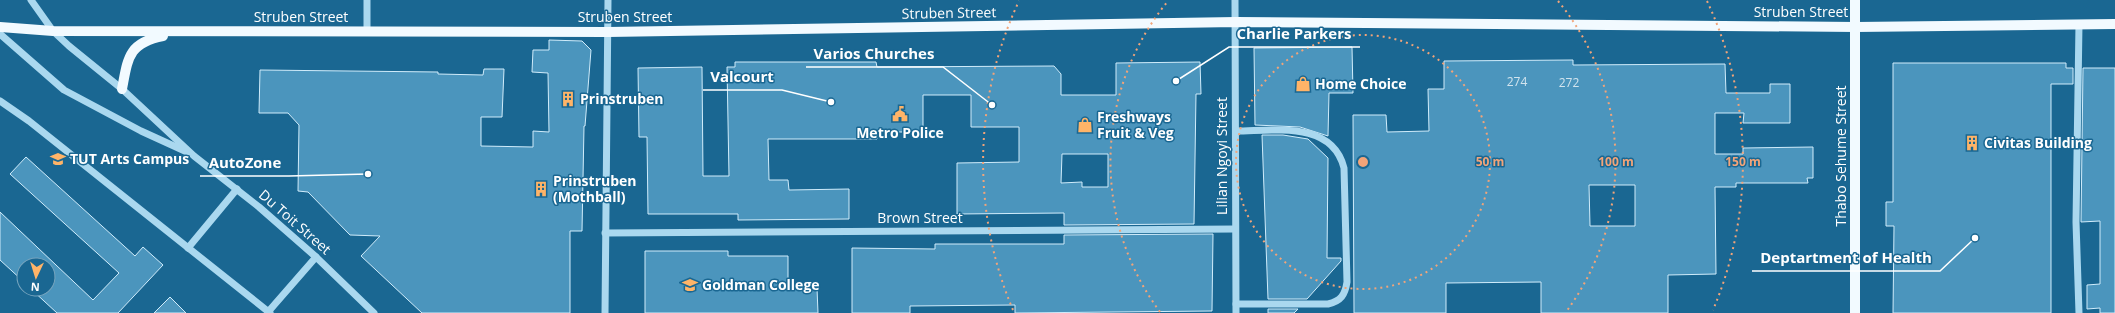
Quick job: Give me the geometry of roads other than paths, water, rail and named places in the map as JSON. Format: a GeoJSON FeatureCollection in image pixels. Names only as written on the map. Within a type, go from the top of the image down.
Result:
{"type":"FeatureCollection","features":[{"type":"Feature","properties":{"kind":"main road","name":"Thabo Sehume Street"},"geometry":{"type":"LineString","coordinates":[[1855,0],[1855,313]]}},
{"type":"Feature","properties":{"kind":"main road","name":"Struben Street"},"geometry":{"type":"LineString","coordinates":[[0,27],[53,31],[608,32],[1236,22],[1856,27],[2115,24]]}},
{"type":"Feature","properties":{"kind":"main road"},"geometry":{"type":"LineString","coordinates":[[122,89],[129,56],[135,47],[149,39],[185,32]]}},
{"type":"Feature","properties":{"kind":"street","name":"Du Toit Street"},"geometry":{"type":"LineString","coordinates":[[31,0],[53,31],[122,89],[194,156],[237,189],[316,257],[374,313]]}},
{"type":"Feature","properties":{"kind":"street"},"geometry":{"type":"LineString","coordinates":[[367,0],[367,31]]}},
{"type":"Feature","properties":{"kind":"street"},"geometry":{"type":"LineString","coordinates":[[605,313],[608,0]]}},
{"type":"Feature","properties":{"kind":"street","name":"Lilian Ngoyi Street"},"geometry":{"type":"LineString","coordinates":[[1235,0],[1236,313]]}},
{"type":"Feature","properties":{"kind":"street"},"geometry":{"type":"LineString","coordinates":[[2079,24],[2076,222],[2079,313]]}},
{"type":"Feature","properties":{"kind":"street","name":"Du Toit Street"},"geometry":{"type":"LineString","coordinates":[[0,34],[64,90],[142,131],[194,156]]}},
{"type":"Feature","properties":{"kind":"street"},"geometry":{"type":"LineString","coordinates":[[0,101],[29,122],[269,312],[316,257]]}},
{"type":"Feature","properties":{"kind":"street"},"geometry":{"type":"LineString","coordinates":[[1236,131],[1306,132],[1320,136],[1337,153],[1344,168],[1347,282],[1343,296],[1338,302],[1328,304],[1236,304]]}},
{"type":"Feature","properties":{"kind":"street"},"geometry":{"type":"LineString","coordinates":[[188,248],[237,189]]}},
{"type":"Feature","properties":{"kind":"street","name":"Brown Street"},"geometry":{"type":"LineString","coordinates":[[605,232],[1235,229]]}},
{"type":"Feature","properties":{"kind":"place","name":"Charlie Parkers"},"geometry":{"type":"Point","coordinates":[1176,81]}},
{"type":"Feature","properties":{"kind":"place","name":"Home Choice"},"geometry":{"type":"Point","coordinates":[1303,84]}},
{"type":"Feature","properties":{"kind":"place","name":"Prinstruben"},"geometry":{"type":"Point","coordinates":[568,99]}},
{"type":"Feature","properties":{"kind":"place","name":"Valcourt"},"geometry":{"type":"Point","coordinates":[831,102]}},
{"type":"Feature","properties":{"kind":"place","name":"Varios Churches"},"geometry":{"type":"Point","coordinates":[992,105]}},
{"type":"Feature","properties":{"kind":"place","name":"Metro Police"},"geometry":{"type":"Point","coordinates":[900,114]}},
{"type":"Feature","properties":{"kind":"place","name":"Freshways Fruit & Veg"},"geometry":{"type":"Point","coordinates":[1085,125]}},
{"type":"Feature","properties":{"kind":"place","name":"Civitas Building"},"geometry":{"type":"Point","coordinates":[1972,143]}},
{"type":"Feature","properties":{"kind":"place","name":"TUT Arts Campus"},"geometry":{"type":"Point","coordinates":[58,159]}},
{"type":"Feature","properties":{"kind":"place","name":"AutoZone"},"geometry":{"type":"Point","coordinates":[368,174]}},
{"type":"Feature","properties":{"kind":"place","name":"Prinstruben (Mothball)"},"geometry":{"type":"Point","coordinates":[541,189]}},
{"type":"Feature","properties":{"kind":"place","name":"Deptartment of Health"},"geometry":{"type":"Point","coordinates":[1975,238]}},
{"type":"Feature","properties":{"kind":"place","name":"Goldman College"},"geometry":{"type":"Point","coordinates":[690,285]}}]}
